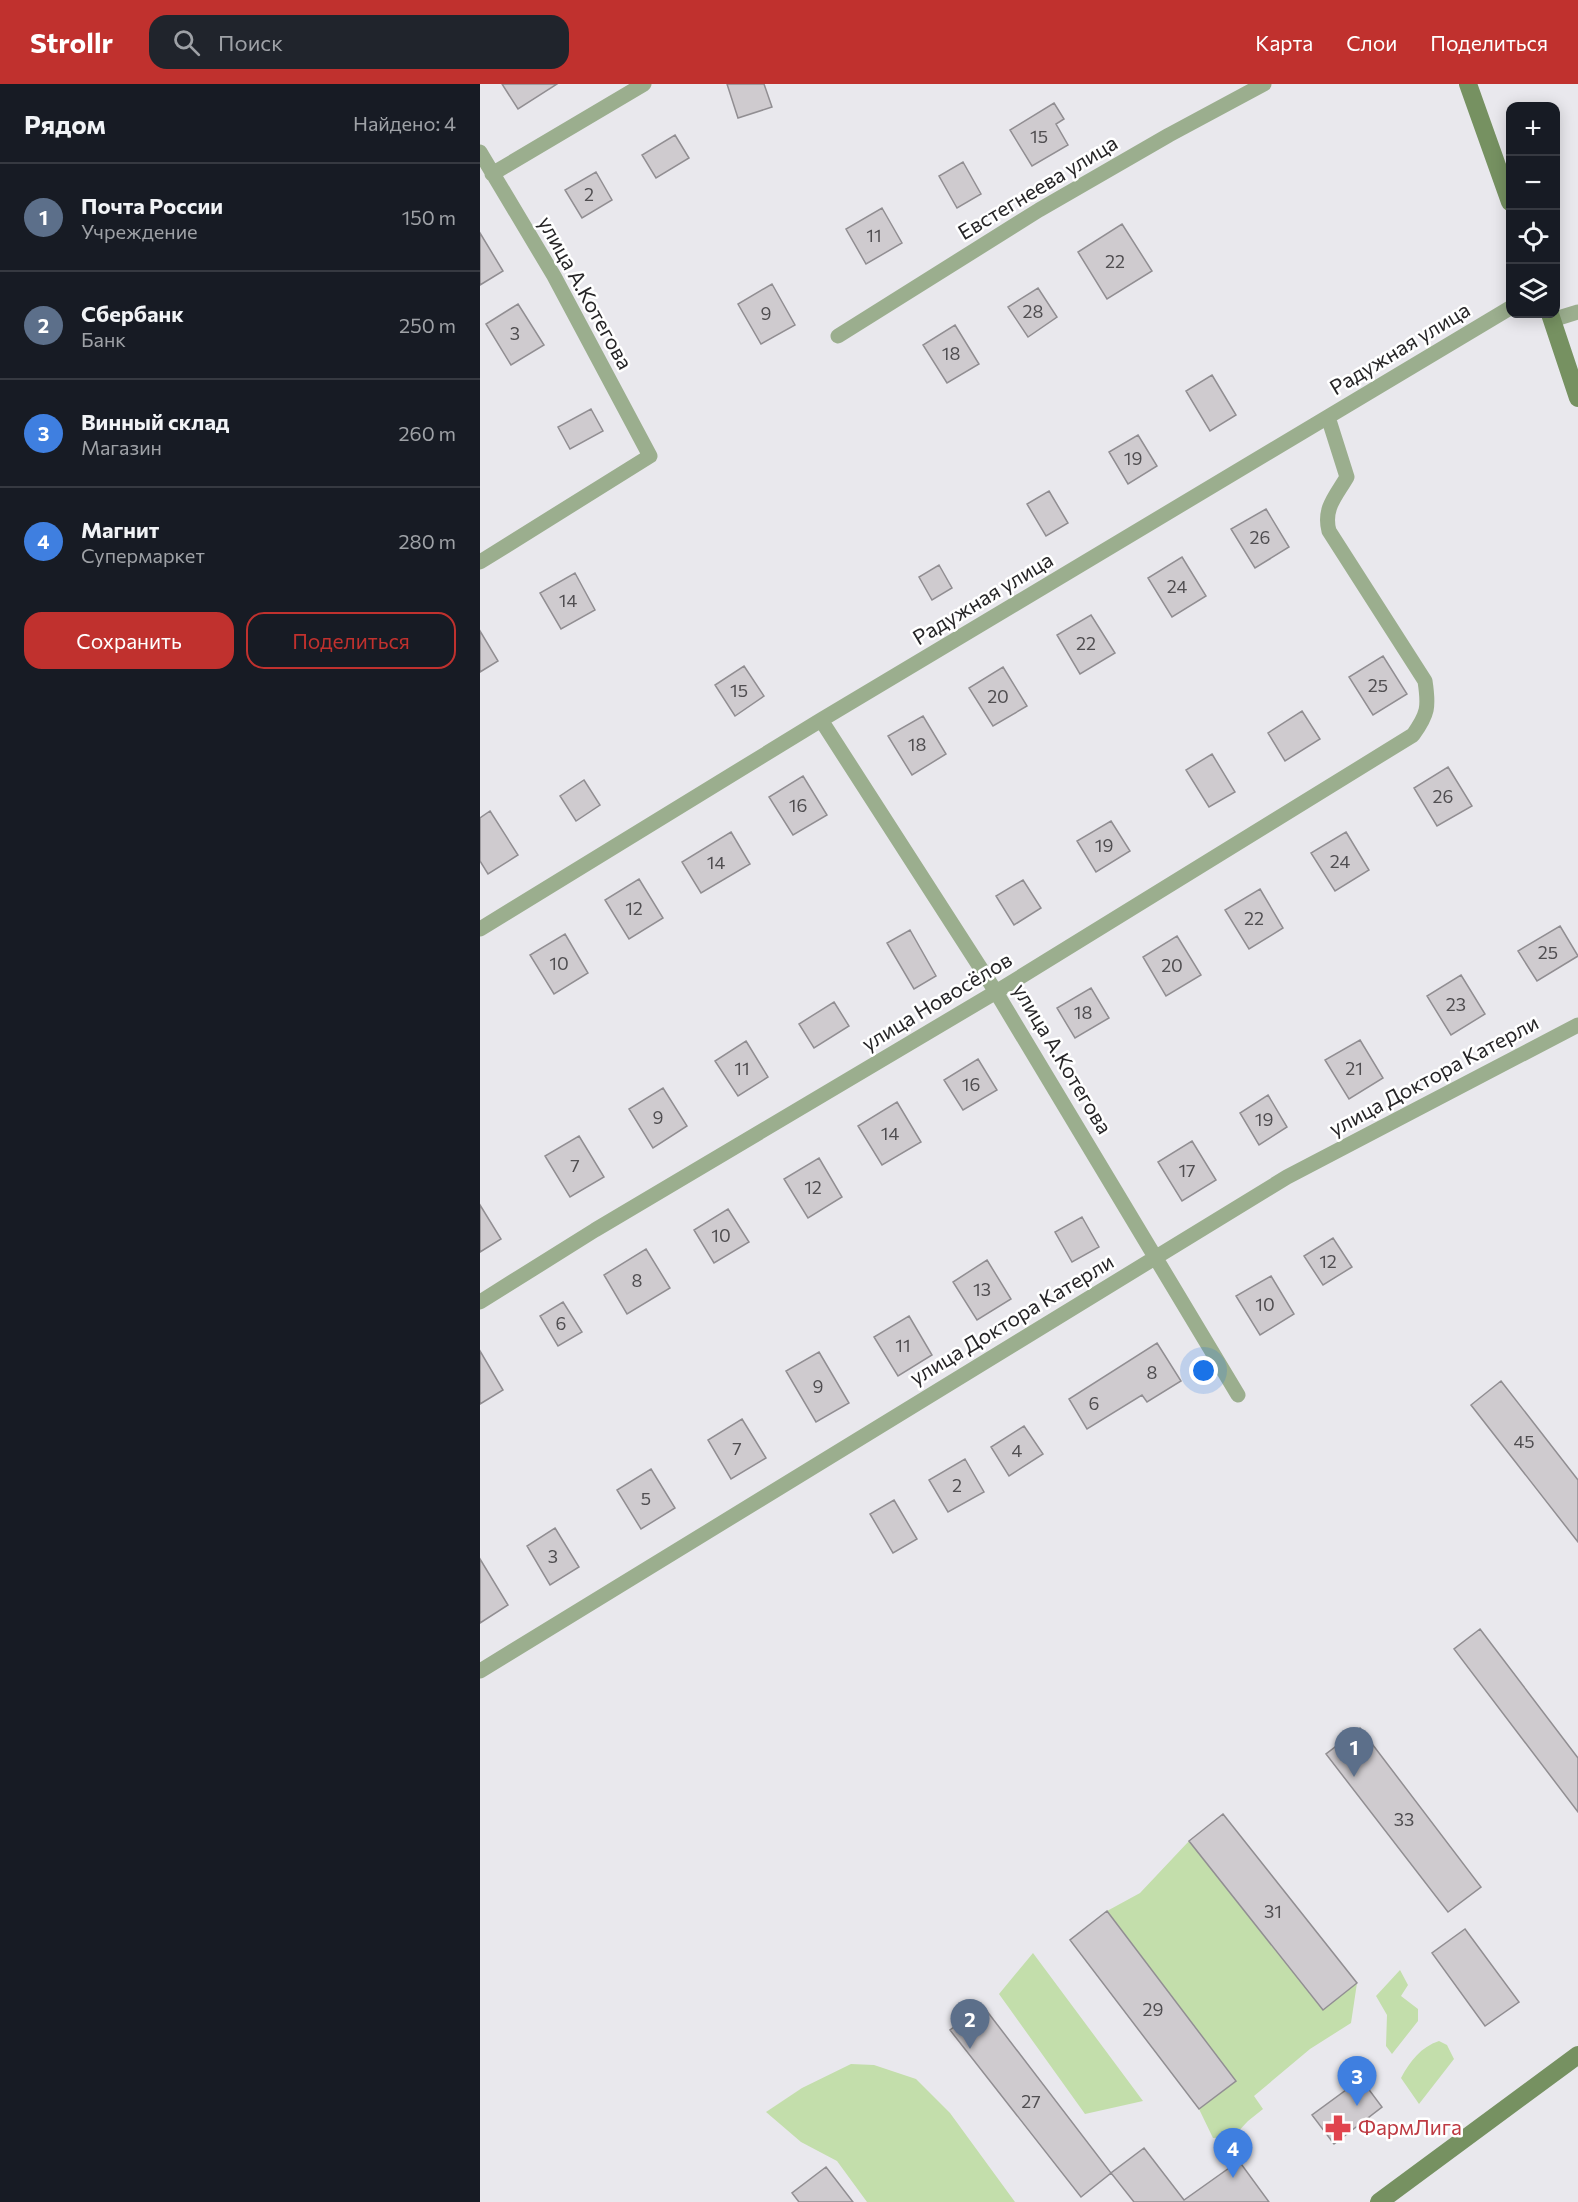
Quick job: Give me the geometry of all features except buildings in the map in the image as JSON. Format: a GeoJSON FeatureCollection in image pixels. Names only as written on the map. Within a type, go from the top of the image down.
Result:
{"type":"FeatureCollection","features":[{"type":"Feature","properties":{"kind":"street"},"geometry":{"type":"LineString","coordinates":[[492,174],[644,84]]}},
{"type":"Feature","properties":{"kind":"street","name":"Евстегнеева улица"},"geometry":{"type":"LineString","coordinates":[[838,336],[1039,210],[1169,135],[1264,84]]}},
{"type":"Feature","properties":{"kind":"street"},"geometry":{"type":"LineString","coordinates":[[1468,84],[1506,191]]}},
{"type":"Feature","properties":{"kind":"street","name":"улица А.Котегова"},"geometry":{"type":"LineString","coordinates":[[480,152],[554,276],[650,456],[480,562]]}},
{"type":"Feature","properties":{"kind":"street","name":"Радужная улица"},"geometry":{"type":"LineString","coordinates":[[480,929],[821,720],[1506,310]]}},
{"type":"Feature","properties":{"kind":"street"},"geometry":{"type":"LineString","coordinates":[[1560,315],[1578,312]]}},
{"type":"Feature","properties":{"kind":"street"},"geometry":{"type":"LineString","coordinates":[[1551,318],[1578,398]]}},
{"type":"Feature","properties":{"kind":"street","name":"улица Новосёлов"},"geometry":{"type":"LineString","coordinates":[[480,1302],[595,1230],[996,992],[1413,735],[1426,718],[1425,681],[1329,531],[1325,518],[1347,477],[1328,417]]}},
{"type":"Feature","properties":{"kind":"street","name":"улица А.Котегова"},"geometry":{"type":"LineString","coordinates":[[821,720],[996,992],[1238,1395]]}},
{"type":"Feature","properties":{"kind":"street","name":"улица Доктора Катерли"},"geometry":{"type":"LineString","coordinates":[[480,1671],[1287,1177],[1578,1025]]}},
{"type":"Feature","properties":{"kind":"street"},"geometry":{"type":"LineString","coordinates":[[1379,2202],[1578,2055]]}},
{"type":"Feature","properties":{"kind":"green space"},"geometry":{"type":"Polygon","coordinates":[[[1189,1841],[1323,2010],[1357,1983],[1351,2023],[1310,2049],[1254,2096],[1263,2109],[1233,2137],[1213,2138],[1199,2109],[1236,2081],[1107,1911],[1140,1893],[1189,1841]]]}},
{"type":"Feature","properties":{"kind":"green space"},"geometry":{"type":"Polygon","coordinates":[[[1033,1953],[1143,2101],[1085,2114],[999,1994],[1033,1953]]]}},
{"type":"Feature","properties":{"kind":"green space"},"geometry":{"type":"Polygon","coordinates":[[[1400,1970],[1408,1985],[1401,1996],[1418,2009],[1418,2021],[1392,2054],[1386,2046],[1387,2015],[1376,1996],[1400,1970]]]}},
{"type":"Feature","properties":{"kind":"green space"},"geometry":{"type":"Polygon","coordinates":[[[1439,2041],[1447,2045],[1454,2059],[1419,2104],[1401,2078],[1417,2055],[1439,2041]]]}},
{"type":"Feature","properties":{"kind":"green space"},"geometry":{"type":"Polygon","coordinates":[[[851,2064],[874,2065],[916,2079],[950,2113],[1015,2202],[867,2202],[837,2161],[801,2142],[766,2112],[802,2088],[851,2064]]]}},
{"type":"Feature","properties":{"kind":"place","name":"Почта России"},"geometry":{"type":"Point","coordinates":[1354,1777]}},
{"type":"Feature","properties":{"kind":"place","name":"Сбербанк"},"geometry":{"type":"Point","coordinates":[970,2049]}},
{"type":"Feature","properties":{"kind":"place","name":"Винный склад"},"geometry":{"type":"Point","coordinates":[1357,2106]}},
{"type":"Feature","properties":{"kind":"place","name":"ФармЛига"},"geometry":{"type":"Point","coordinates":[1338,2128]}},
{"type":"Feature","properties":{"kind":"place","name":"Магнит"},"geometry":{"type":"Point","coordinates":[1233,2178]}}]}
